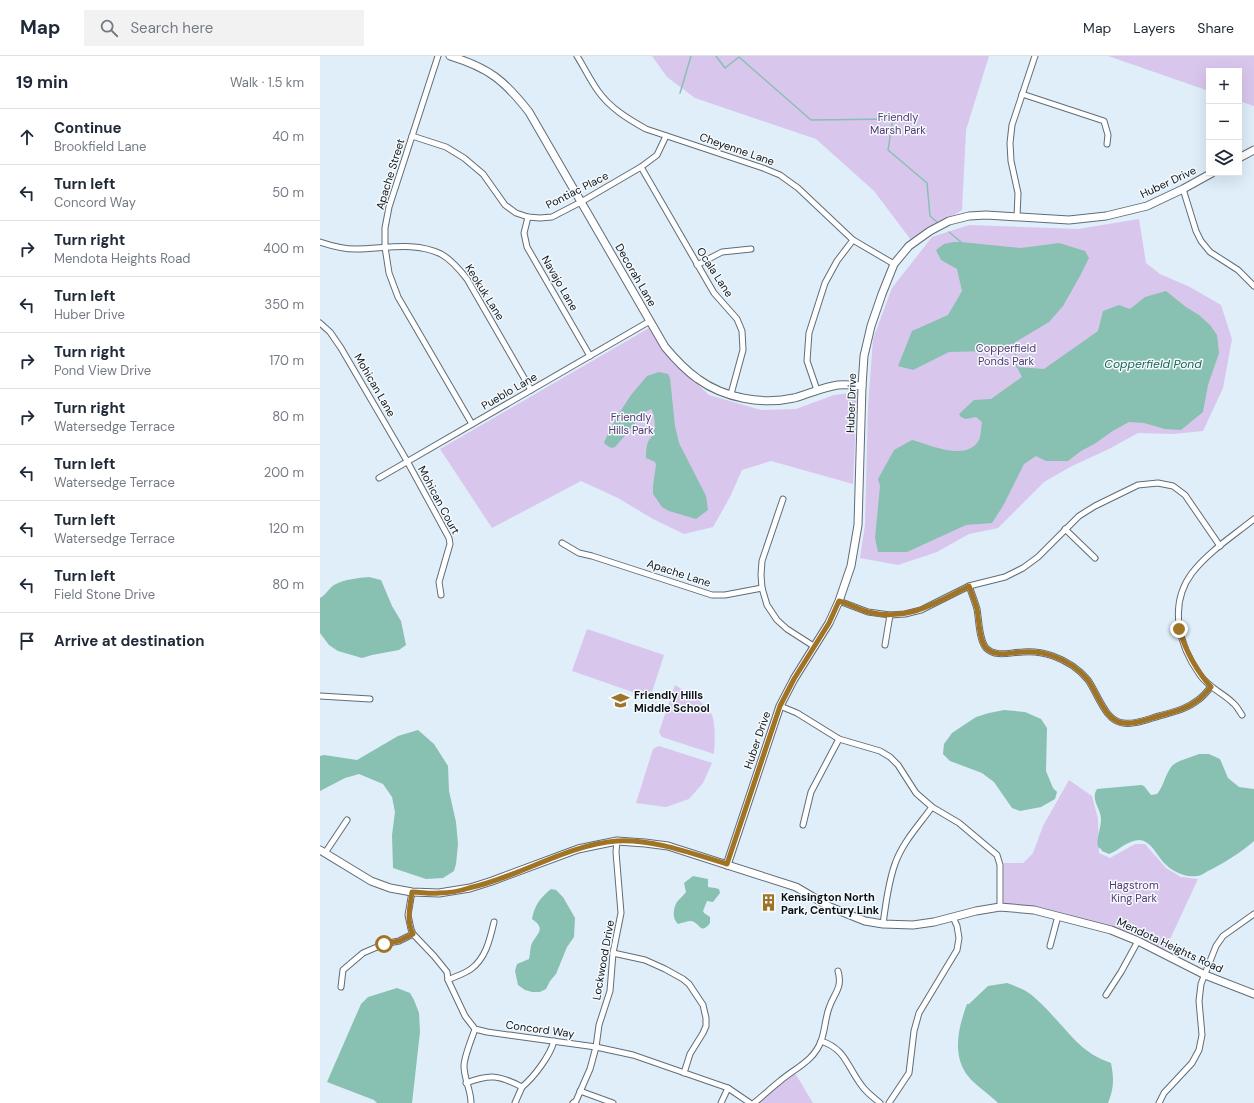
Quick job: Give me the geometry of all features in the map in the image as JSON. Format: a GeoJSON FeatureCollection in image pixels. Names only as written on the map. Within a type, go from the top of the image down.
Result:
{"type":"FeatureCollection","features":[{"type":"Feature","properties":{"kind":"street","name":"Apache Street"},"geometry":{"type":"LineString","coordinates":[[438,56],[389,207],[385,228],[385,247],[389,273],[398,297],[472,424]]}},
{"type":"Feature","properties":{"kind":"street","name":"Decorah Lane"},"geometry":{"type":"LineString","coordinates":[[450,56],[483,69],[500,80],[514,93],[529,112],[665,347],[679,364],[698,379],[719,390],[742,398],[768,401],[792,398],[839,385],[862,386]]}},
{"type":"Feature","properties":{"kind":"street","name":"Cheyenne Lane"},"geometry":{"type":"LineString","coordinates":[[577,56],[598,91],[612,106],[635,123],[646,129],[780,175],[798,188],[853,240],[894,264]]}},
{"type":"Feature","properties":{"kind":"street"},"geometry":{"type":"LineString","coordinates":[[1017,217],[1018,193],[1011,161],[1010,143],[1012,125],[1035,56]]}},
{"type":"Feature","properties":{"kind":"street"},"geometry":{"type":"LineString","coordinates":[[1022,94],[1104,121],[1108,135],[1107,144]]}},
{"type":"Feature","properties":{"kind":"street","name":"Pontiac Place"},"geometry":{"type":"LineString","coordinates":[[412,136],[446,147],[464,158],[483,174],[505,205],[528,217],[540,218],[552,216],[581,202],[641,167],[657,155],[666,136]]}},
{"type":"Feature","properties":{"kind":"street"},"geometry":{"type":"LineString","coordinates":[[1242,156],[1254,150]]}},
{"type":"Feature","properties":{"kind":"street","name":"Ocala Lane"},"geometry":{"type":"LineString","coordinates":[[641,167],[714,293],[737,319],[742,331],[743,350],[731,394]]}},
{"type":"Feature","properties":{"kind":"street","name":"Huber Drive"},"geometry":{"type":"LineString","coordinates":[[727,864],[780,706],[794,679],[829,623],[839,601],[851,566],[858,525],[864,356],[871,326],[894,264],[909,246],[930,231],[949,221],[968,216],[980,215],[1069,220],[1106,216],[1147,206],[1207,176]]}},
{"type":"Feature","properties":{"kind":"street"},"geometry":{"type":"LineString","coordinates":[[1183,189],[1196,231],[1201,241],[1210,252],[1238,270],[1254,286]]}},
{"type":"Feature","properties":{"kind":"street","name":"Navajo Lane"},"geometry":{"type":"LineString","coordinates":[[528,217],[524,233],[527,247],[590,356]]}},
{"type":"Feature","properties":{"kind":"street"},"geometry":{"type":"LineString","coordinates":[[817,390],[807,361],[809,333],[828,277],[837,261],[853,240]]}},
{"type":"Feature","properties":{"kind":"street","name":"Keokuk Lane"},"geometry":{"type":"LineString","coordinates":[[320,242],[336,247],[355,249],[409,246],[425,248],[442,254],[456,265],[467,279],[531,390]]}},
{"type":"Feature","properties":{"kind":"street"},"geometry":{"type":"LineString","coordinates":[[697,265],[722,252],[751,248]]}},
{"type":"Feature","properties":{"kind":"street","name":"Pueblo Lane"},"geometry":{"type":"LineString","coordinates":[[379,478],[650,321]]}},
{"type":"Feature","properties":{"kind":"street","name":"Mohican Lane"},"geometry":{"type":"LineString","coordinates":[[320,323],[330,332],[341,348],[407,461]]}},
{"type":"Feature","properties":{"kind":"street","name":"Mohican Court"},"geometry":{"type":"LineString","coordinates":[[407,461],[449,538],[450,544],[439,582],[441,594]]}},
{"type":"Feature","properties":{"kind":"street"},"geometry":{"type":"LineString","coordinates":[[839,601],[868,612],[890,615],[905,614],[920,610],[969,586],[1005,577],[1023,568],[1038,557],[1079,516],[1095,506],[1138,485],[1158,483],[1173,486],[1185,495],[1220,546]]}},
{"type":"Feature","properties":{"kind":"street"},"geometry":{"type":"LineString","coordinates":[[783,499],[762,562],[762,588],[767,605],[777,620],[787,629],[815,647]]}},
{"type":"Feature","properties":{"kind":"street"},"geometry":{"type":"LineString","coordinates":[[1242,715],[1235,703],[1211,687],[1200,675],[1184,647],[1179,629],[1178,611],[1182,591],[1191,574],[1220,546],[1254,519]]}},
{"type":"Feature","properties":{"kind":"street"},"geometry":{"type":"LineString","coordinates":[[1065,529],[1095,558]]}},
{"type":"Feature","properties":{"kind":"street","name":"Apache Lane"},"geometry":{"type":"LineString","coordinates":[[562,543],[579,553],[712,595],[725,595],[762,588]]}},
{"type":"Feature","properties":{"kind":"street"},"geometry":{"type":"LineString","coordinates":[[969,586],[977,609],[981,638],[984,646],[989,651],[1000,654],[1038,652],[1052,655],[1065,661],[1077,669],[1087,680],[1109,716],[1115,721],[1133,723],[1188,707],[1200,700],[1211,687]]}},
{"type":"Feature","properties":{"kind":"street"},"geometry":{"type":"LineString","coordinates":[[885,645],[890,615]]}},
{"type":"Feature","properties":{"kind":"street"},"geometry":{"type":"LineString","coordinates":[[320,696],[370,699]]}},
{"type":"Feature","properties":{"kind":"street"},"geometry":{"type":"LineString","coordinates":[[780,706],[797,713],[839,738],[880,751],[890,757],[898,765],[916,793],[932,807],[959,823],[996,855],[1000,865],[1000,908]]}},
{"type":"Feature","properties":{"kind":"street"},"geometry":{"type":"LineString","coordinates":[[803,825],[812,792],[839,738]]}},
{"type":"Feature","properties":{"kind":"street"},"geometry":{"type":"LineString","coordinates":[[883,924],[889,883],[895,862],[905,844],[932,807]]}},
{"type":"Feature","properties":{"kind":"street"},"geometry":{"type":"LineString","coordinates":[[323,851],[347,820]]}},
{"type":"Feature","properties":{"kind":"street","name":"Mendota Heights Road"},"geometry":{"type":"LineString","coordinates":[[323,851],[371,881],[390,888],[412,892],[439,893],[470,888],[578,849],[618,841],[668,846],[796,887],[830,907],[865,921],[883,924],[913,925],[934,922],[976,911],[1000,908],[1034,910],[1058,916],[1111,930],[1138,941],[1205,975],[1254,994]]}},
{"type":"Feature","properties":{"kind":"street","name":"Lockwood Drive"},"geometry":{"type":"LineString","coordinates":[[576,1102],[590,1070],[596,1047],[599,1025],[610,991],[613,953],[622,913],[616,852],[618,841]]}},
{"type":"Feature","properties":{"kind":"street"},"geometry":{"type":"LineString","coordinates":[[412,892],[408,915],[410,929],[446,972],[448,980],[465,1016],[475,1029],[464,1064],[466,1082],[471,1095],[471,1103]]}},
{"type":"Feature","properties":{"kind":"street"},"geometry":{"type":"LineString","coordinates":[[1159,1103],[1164,1093],[1192,1063],[1199,1050],[1202,1035],[1199,1001],[1201,984],[1216,946],[1223,936],[1254,914]]}},
{"type":"Feature","properties":{"kind":"street"},"geometry":{"type":"LineString","coordinates":[[1050,946],[1058,916]]}},
{"type":"Feature","properties":{"kind":"street"},"geometry":{"type":"LineString","coordinates":[[889,1103],[908,1073],[914,1031],[919,1012],[957,950],[959,938],[957,926],[953,917]]}},
{"type":"Feature","properties":{"kind":"street"},"geometry":{"type":"LineString","coordinates":[[448,980],[471,969],[481,958],[488,946],[494,922]]}},
{"type":"Feature","properties":{"kind":"street"},"geometry":{"type":"LineString","coordinates":[[341,988],[343,970],[363,953],[384,944],[399,941],[413,934]]}},
{"type":"Feature","properties":{"kind":"street"},"geometry":{"type":"LineString","coordinates":[[1106,995],[1138,941]]}},
{"type":"Feature","properties":{"kind":"street"},"geometry":{"type":"LineString","coordinates":[[613,953],[645,960],[683,979],[689,984],[703,1005],[706,1012],[706,1026],[690,1054],[684,1073]]}},
{"type":"Feature","properties":{"kind":"street"},"geometry":{"type":"LineString","coordinates":[[754,1103],[780,1080],[807,1061],[815,1052],[821,1041],[829,1008],[840,985],[838,971]]}},
{"type":"Feature","properties":{"kind":"street","name":"Concord Way"},"geometry":{"type":"LineString","coordinates":[[475,1029],[487,1032],[596,1047],[633,1055],[728,1088],[750,1103]]}},
{"type":"Feature","properties":{"kind":"street"},"geometry":{"type":"LineString","coordinates":[[516,1103],[522,1087],[540,1068],[554,1041]]}},
{"type":"Feature","properties":{"kind":"street"},"geometry":{"type":"LineString","coordinates":[[821,1041],[831,1045],[839,1051],[862,1087],[880,1103]]}},
{"type":"Feature","properties":{"kind":"street"},"geometry":{"type":"LineString","coordinates":[[466,1082],[490,1076],[512,1082],[522,1087]]}},
{"type":"Feature","properties":{"kind":"street"},"geometry":{"type":"LineString","coordinates":[[721,1103],[728,1088]]}},
{"type":"Feature","properties":{"kind":"street"},"geometry":{"type":"LineString","coordinates":[[580,1091],[612,1103]]}},
{"type":"Feature","properties":{"kind":"green space","name":"Friendly Marsh Park"},"geometry":{"type":"Polygon","coordinates":[[[652,56],[989,56],[966,130],[962,210],[911,240],[874,191],[816,139],[695,98],[667,77],[652,56]]]}},
{"type":"Feature","properties":{"kind":"green space"},"geometry":{"type":"Polygon","coordinates":[[[1108,56],[1254,56],[1254,106],[1242,102],[1242,68],[1206,68],[1206,90],[1108,56]]]}},
{"type":"Feature","properties":{"kind":"green space","name":"Copperfield Ponds Park"},"geometry":{"type":"Polygon","coordinates":[[[1139,219],[1146,263],[1160,274],[1190,287],[1221,305],[1232,339],[1223,388],[1203,431],[1173,434],[1138,433],[1109,449],[1072,466],[1044,482],[998,528],[969,534],[937,552],[898,565],[860,558],[865,525],[868,406],[873,339],[892,288],[932,237],[969,225],[1078,229],[1139,219]]]}},
{"type":"Feature","properties":{"kind":"green space","name":"Friendly Hills Park"},"geometry":{"type":"Polygon","coordinates":[[[649,328],[665,353],[709,395],[761,410],[796,409],[834,395],[857,392],[853,484],[771,461],[742,470],[730,497],[713,527],[684,534],[653,519],[618,498],[581,481],[492,528],[440,449],[649,328]]]}},
{"type":"Feature","properties":{"kind":"green space"},"geometry":{"type":"Polygon","coordinates":[[[587,629],[664,655],[650,698],[572,671],[587,629]]]}},
{"type":"Feature","properties":{"kind":"green space"},"geometry":{"type":"Polygon","coordinates":[[[675,685],[698,700],[710,711],[714,726],[714,754],[662,737],[659,732],[675,685]]]}},
{"type":"Feature","properties":{"kind":"green space"},"geometry":{"type":"Polygon","coordinates":[[[659,746],[712,763],[703,783],[689,799],[666,807],[636,803],[653,749],[659,746]]]}},
{"type":"Feature","properties":{"kind":"green space","name":"Hagstrom King Park"},"geometry":{"type":"Polygon","coordinates":[[[1069,780],[1092,796],[1098,819],[1099,853],[1110,858],[1135,844],[1145,844],[1166,868],[1181,877],[1198,879],[1165,950],[1114,927],[1041,907],[1004,904],[1004,863],[1023,863],[1033,853],[1043,826],[1069,780]]]}},
{"type":"Feature","properties":{"kind":"green space"},"geometry":{"type":"Polygon","coordinates":[[[795,1073],[813,1103],[757,1103],[780,1084],[795,1073]]]}},
{"type":"Feature","properties":{"kind":"water"},"geometry":{"type":"Polygon","coordinates":[[[953,242],[1021,248],[1059,243],[1085,251],[1089,258],[1063,306],[1049,322],[1014,343],[989,351],[949,352],[913,370],[898,366],[912,331],[948,315],[962,291],[957,269],[941,260],[936,250],[944,244],[953,242]]]}},
{"type":"Feature","properties":{"kind":"water","name":"Copperfield Pond"},"geometry":{"type":"Polygon","coordinates":[[[1166,291],[1199,315],[1210,325],[1217,335],[1219,353],[1208,385],[1203,412],[1181,430],[1165,429],[1144,423],[1129,422],[1081,451],[1068,461],[1046,461],[1036,456],[1024,464],[1003,506],[992,523],[966,525],[907,552],[878,552],[875,538],[880,486],[878,479],[894,450],[912,440],[948,450],[966,450],[973,447],[980,438],[982,422],[976,417],[966,419],[961,417],[959,414],[974,400],[991,399],[1022,377],[1017,367],[1044,369],[1098,331],[1103,311],[1119,305],[1130,309],[1145,297],[1166,291]]]}},
{"type":"Feature","properties":{"kind":"water"},"geometry":{"type":"Polygon","coordinates":[[[659,372],[668,374],[670,378],[675,426],[679,443],[706,496],[708,510],[696,519],[669,511],[662,507],[653,494],[656,465],[655,462],[646,458],[647,444],[653,435],[655,428],[651,409],[645,412],[615,447],[611,448],[604,442],[616,418],[631,395],[647,376],[659,372]]]}},
{"type":"Feature","properties":{"kind":"water"},"geometry":{"type":"Polygon","coordinates":[[[369,577],[381,580],[392,606],[401,621],[406,645],[399,650],[362,658],[338,651],[329,645],[320,633],[320,598],[332,586],[338,583],[352,579],[369,577]]]}},
{"type":"Feature","properties":{"kind":"water"},"geometry":{"type":"Polygon","coordinates":[[[1004,710],[1025,712],[1041,719],[1047,728],[1046,771],[1053,788],[1057,792],[1055,799],[1041,807],[1020,811],[1012,808],[994,782],[982,773],[950,761],[943,754],[944,744],[952,733],[976,717],[1004,710]]]}},
{"type":"Feature","properties":{"kind":"water"},"geometry":{"type":"Polygon","coordinates":[[[418,730],[434,744],[448,766],[449,791],[456,822],[458,844],[454,871],[443,878],[426,879],[393,868],[392,835],[395,812],[392,797],[383,784],[359,774],[345,778],[320,791],[320,756],[324,755],[357,760],[398,736],[418,730]]]}},
{"type":"Feature","properties":{"kind":"water"},"geometry":{"type":"Polygon","coordinates":[[[1199,754],[1209,754],[1220,759],[1228,778],[1239,787],[1254,789],[1254,841],[1238,854],[1200,876],[1186,876],[1171,869],[1163,862],[1152,847],[1146,842],[1140,840],[1127,843],[1109,854],[1102,851],[1098,847],[1101,815],[1095,800],[1095,793],[1097,789],[1141,785],[1144,786],[1151,795],[1157,794],[1174,764],[1199,754]]]}},
{"type":"Feature","properties":{"kind":"water"},"geometry":{"type":"Polygon","coordinates":[[[693,876],[708,879],[708,887],[719,889],[720,893],[713,902],[707,901],[703,911],[710,917],[710,923],[704,928],[691,921],[678,924],[674,916],[676,904],[686,892],[684,883],[693,876]]]}},
{"type":"Feature","properties":{"kind":"water"},"geometry":{"type":"Polygon","coordinates":[[[551,889],[556,890],[563,897],[575,918],[574,937],[567,947],[556,974],[546,989],[540,992],[532,992],[525,990],[518,985],[515,971],[517,964],[529,959],[531,946],[540,929],[537,923],[532,919],[533,914],[538,902],[551,889]]]}},
{"type":"Feature","properties":{"kind":"water"},"geometry":{"type":"Polygon","coordinates":[[[1007,983],[1024,990],[1031,995],[1043,1005],[1085,1049],[1101,1059],[1111,1063],[1113,1083],[1108,1103],[998,1103],[968,1076],[960,1059],[958,1049],[961,1021],[967,1004],[969,1004],[988,986],[1007,983]]]}},
{"type":"Feature","properties":{"kind":"water"},"geometry":{"type":"Polygon","coordinates":[[[397,988],[410,993],[419,1013],[420,1032],[412,1103],[377,1103],[374,1100],[327,1082],[361,1004],[368,997],[397,988]]]}},
{"type":"Feature","properties":{"kind":"waterway"},"geometry":{"type":"LineString","coordinates":[[680,93],[691,56]]}},
{"type":"Feature","properties":{"kind":"waterway"},"geometry":{"type":"LineString","coordinates":[[716,56],[725,68],[739,57],[811,120],[893,119],[888,150],[927,183],[930,216],[937,222]]}},
{"type":"Feature","properties":{"kind":"waterway"},"geometry":{"type":"LineString","coordinates":[[949,232],[961,242]]}},
{"type":"Feature","properties":{"kind":"waterway"},"geometry":{"type":"LineString","coordinates":[[1014,343],[1016,358]]}},
{"type":"Feature","properties":{"kind":"place","name":"Friendly Hills Middle School"},"geometry":{"type":"Point","coordinates":[621,701]}},
{"type":"Feature","properties":{"kind":"place","name":"Kensington North Park, Century Link"},"geometry":{"type":"Point","coordinates":[768,903]}},
{"type":"Feature","properties":{"kind":"route"},"geometry":{"type":"LineString","coordinates":[[384,944],[399,941],[413,934],[410,929],[408,915],[412,892],[439,893],[470,888],[578,849],[618,841],[645,843],[668,846],[727,864],[780,706],[794,679],[829,623],[839,601],[868,612],[890,615],[905,614],[920,610],[969,586],[977,609],[981,638],[984,646],[989,651],[1000,654],[1038,652],[1052,655],[1065,661],[1077,669],[1087,680],[1109,716],[1115,721],[1124,723],[1133,723],[1188,707],[1200,700],[1211,687],[1200,675],[1184,647],[1179,629]]}}]}
